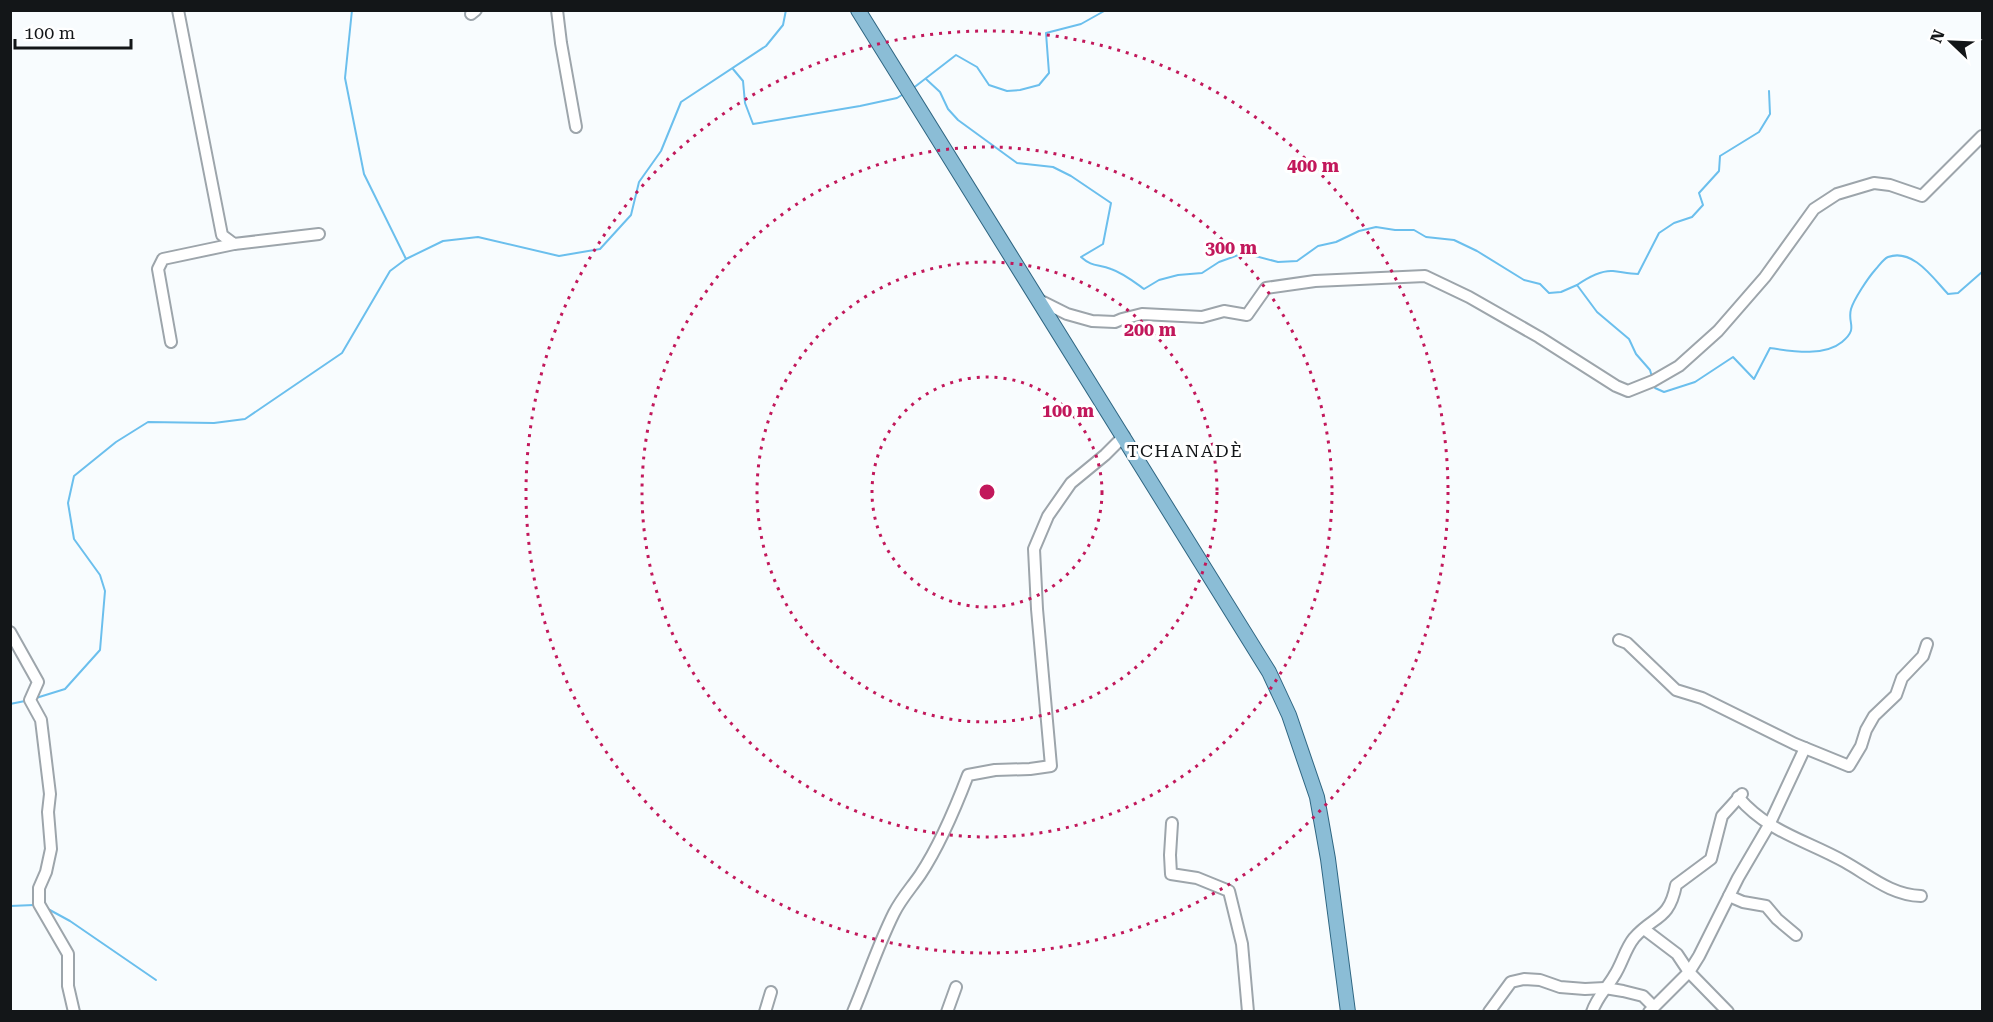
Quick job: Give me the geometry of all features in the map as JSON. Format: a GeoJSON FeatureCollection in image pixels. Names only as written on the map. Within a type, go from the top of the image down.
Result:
{"type":"FeatureCollection","features":[{"type":"Feature","properties":{"kind":"main road"},"geometry":{"type":"LineString","coordinates":[[858,10],[1258,651],[1289,715],[1310,773],[1322,819],[1348,1011]]}},
{"type":"Feature","properties":{"kind":"street"},"geometry":{"type":"LineString","coordinates":[[178,10],[222,235],[234,244]]}},
{"type":"Feature","properties":{"kind":"street"},"geometry":{"type":"LineString","coordinates":[[557,10],[576,127]]}},
{"type":"Feature","properties":{"kind":"street"},"geometry":{"type":"LineString","coordinates":[[1040,300],[1067,314],[1092,321],[1115,322],[1142,314],[1203,316],[1224,311],[1247,315],[1266,288],[1315,281],[1425,276],[1469,297],[1539,337],[1616,386],[1628,391],[1653,381],[1679,366],[1718,331],[1765,277],[1815,209],[1837,194],[1874,183],[1890,185],[1922,196],[1983,136]]}},
{"type":"Feature","properties":{"kind":"street"},"geometry":{"type":"LineString","coordinates":[[171,342],[158,269],[163,259],[234,244],[319,234]]}},
{"type":"Feature","properties":{"kind":"street"},"geometry":{"type":"LineString","coordinates":[[853,1011],[894,913],[902,897],[920,876],[954,811],[968,775],[995,770],[1051,766],[1034,549],[1048,516],[1071,483],[1124,436]]}},
{"type":"Feature","properties":{"kind":"street"},"geometry":{"type":"LineString","coordinates":[[10,632],[38,682],[30,700],[41,720],[50,794],[48,812],[51,849],[46,872],[39,888],[39,904],[68,954],[68,986],[74,1011]]}},
{"type":"Feature","properties":{"kind":"street"},"geometry":{"type":"LineString","coordinates":[[1618,640],[1627,643],[1676,690],[1702,698],[1804,748],[1849,766],[1874,716],[1896,696],[1902,678],[1923,656],[1927,644]]}},
{"type":"Feature","properties":{"kind":"street"},"geometry":{"type":"LineString","coordinates":[[1489,1011],[1511,982],[1524,979],[1540,980],[1560,987],[1605,988],[1644,996],[1651,1009],[1689,972],[1699,956],[1729,896],[1769,825],[1804,748]]}},
{"type":"Feature","properties":{"kind":"street"},"geometry":{"type":"LineString","coordinates":[[1592,1011],[1595,1002],[1614,977],[1633,939],[1668,908],[1676,885],[1711,859],[1722,816],[1741,795],[1755,815],[1769,825],[1845,862],[1873,880],[1900,893],[1921,896]]}},
{"type":"Feature","properties":{"kind":"street"},"geometry":{"type":"LineString","coordinates":[[1172,823],[1171,874],[1197,878],[1229,891],[1242,944],[1248,1011]]}},
{"type":"Feature","properties":{"kind":"street"},"geometry":{"type":"LineString","coordinates":[[1729,896],[1743,902],[1766,906],[1796,935]]}},
{"type":"Feature","properties":{"kind":"street"},"geometry":{"type":"LineString","coordinates":[[1644,929],[1677,954],[1689,972],[1728,1011]]}},
{"type":"Feature","properties":{"kind":"street"},"geometry":{"type":"LineString","coordinates":[[947,1011],[956,987]]}},
{"type":"Feature","properties":{"kind":"street"},"geometry":{"type":"LineString","coordinates":[[765,1011],[771,992]]}},
{"type":"Feature","properties":{"kind":"waterway"},"geometry":{"type":"LineString","coordinates":[[352,10],[345,78],[364,174],[406,259]]}},
{"type":"Feature","properties":{"kind":"waterway"},"geometry":{"type":"LineString","coordinates":[[36,698],[65,689],[100,650],[105,591],[100,575],[74,539],[68,503],[74,476],[116,442],[148,422],[214,423],[245,419],[342,353],[390,271],[406,259],[443,241],[478,237],[559,256],[600,249],[631,215],[639,182],[661,151],[681,102],[766,46],[783,25],[786,10]]}},
{"type":"Feature","properties":{"kind":"waterway"},"geometry":{"type":"LineString","coordinates":[[912,89],[956,55],[977,67],[989,85],[1007,91],[1039,85],[1049,73],[1046,33],[1081,24],[1106,10]]}},
{"type":"Feature","properties":{"kind":"waterway"},"geometry":{"type":"LineString","coordinates":[[733,69],[743,81],[745,103],[753,124],[860,106],[897,98],[905,93]]}},
{"type":"Feature","properties":{"kind":"waterway"},"geometry":{"type":"LineString","coordinates":[[926,79],[940,92],[948,109],[958,120],[1017,163],[1053,167],[1071,176],[1111,203],[1103,244],[1081,257],[1092,264],[1120,273],[1144,289],[1159,280],[1178,275],[1202,273],[1219,262],[1244,253],[1278,262],[1297,261],[1318,246],[1336,242],[1359,231],[1376,227],[1414,230],[1426,237],[1454,240],[1477,251],[1524,280],[1540,284],[1549,293],[1561,292],[1577,285],[1597,312],[1629,339],[1636,354],[1650,370],[1652,377]]}},
{"type":"Feature","properties":{"kind":"waterway"},"geometry":{"type":"LineString","coordinates":[[1577,285],[1603,272],[1638,274],[1659,233],[1674,223],[1692,217],[1703,205],[1699,193],[1719,171],[1720,156],[1759,132],[1770,114],[1769,91]]}},
{"type":"Feature","properties":{"kind":"waterway"},"geometry":{"type":"LineString","coordinates":[[1654,385],[1655,388],[1664,392],[1695,382],[1733,357],[1754,379],[1770,348],[1807,352],[1835,347],[1850,333],[1851,309],[1858,294],[1888,257],[1897,255],[1914,261],[1922,266],[1948,294],[1958,293],[1982,272]]}},
{"type":"Feature","properties":{"kind":"waterway"},"geometry":{"type":"LineString","coordinates":[[10,704],[25,701]]}},
{"type":"Feature","properties":{"kind":"waterway"},"geometry":{"type":"LineString","coordinates":[[10,906],[34,905]]}},
{"type":"Feature","properties":{"kind":"waterway"},"geometry":{"type":"LineString","coordinates":[[48,909],[70,921],[156,980]]}},
{"type":"Feature","properties":{"kind":"district","name":"TCHANADÈ"},"geometry":{"type":"Point","coordinates":[1185,450]}}]}
